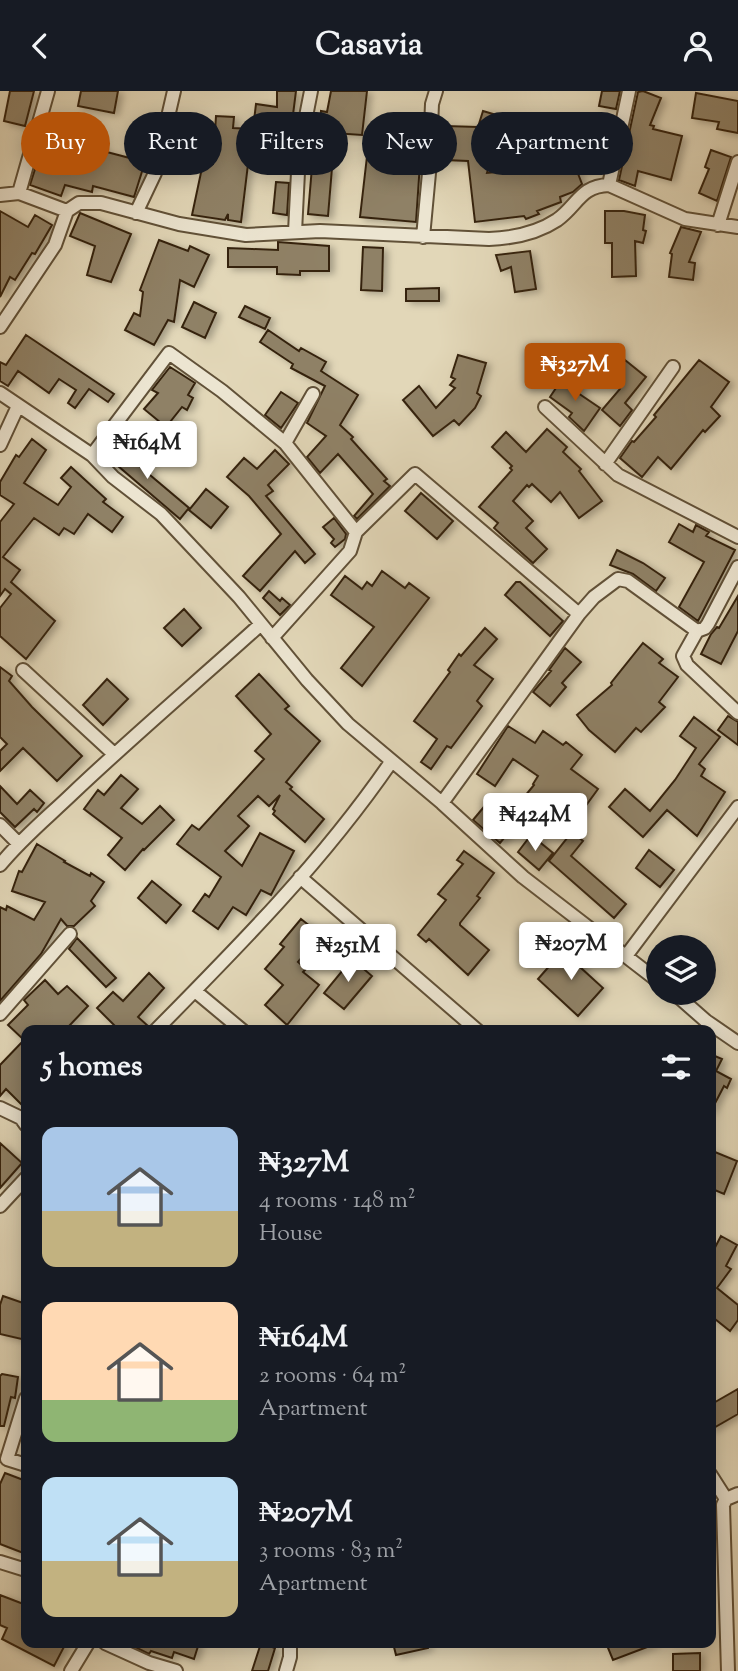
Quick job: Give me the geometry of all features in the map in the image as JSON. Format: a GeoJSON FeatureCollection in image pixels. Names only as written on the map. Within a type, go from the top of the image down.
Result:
{"type":"FeatureCollection","features":[{"type":"Feature","properties":{"kind":"street"},"geometry":{"type":"LineString","coordinates":[[19,193],[48,91]]}},
{"type":"Feature","properties":{"kind":"street"},"geometry":{"type":"LineString","coordinates":[[136,213],[155,173],[174,91]]}},
{"type":"Feature","properties":{"kind":"street"},"geometry":{"type":"LineString","coordinates":[[295,232],[299,152],[311,91]]}},
{"type":"Feature","properties":{"kind":"street"},"geometry":{"type":"LineString","coordinates":[[423,237],[432,104],[436,91]]}},
{"type":"Feature","properties":{"kind":"street"},"geometry":{"type":"LineString","coordinates":[[609,185],[629,91]]}},
{"type":"Feature","properties":{"kind":"street"},"geometry":{"type":"LineString","coordinates":[[718,225],[738,162]]}},
{"type":"Feature","properties":{"kind":"street"},"geometry":{"type":"LineString","coordinates":[[0,327],[51,252],[67,211],[79,203],[92,202],[179,224],[246,236],[295,232],[367,232],[423,237],[511,238],[532,232],[559,219],[585,191],[596,186],[609,185],[685,219],[738,227]]}},
{"type":"Feature","properties":{"kind":"street"},"geometry":{"type":"LineString","coordinates":[[0,195],[19,193],[67,211]]}},
{"type":"Feature","properties":{"kind":"street"},"geometry":{"type":"LineString","coordinates":[[92,455],[169,352],[285,443],[356,532]]}},
{"type":"Feature","properties":{"kind":"street"},"geometry":{"type":"LineString","coordinates":[[605,464],[673,367]]}},
{"type":"Feature","properties":{"kind":"street"},"geometry":{"type":"LineString","coordinates":[[0,393],[92,455],[113,477],[161,514],[209,563],[325,701],[523,877],[646,972]]}},
{"type":"Feature","properties":{"kind":"street"},"geometry":{"type":"LineString","coordinates":[[285,443],[313,394]]}},
{"type":"Feature","properties":{"kind":"street"},"geometry":{"type":"LineString","coordinates":[[0,446],[18,406]]}},
{"type":"Feature","properties":{"kind":"street"},"geometry":{"type":"LineString","coordinates":[[545,407],[605,464],[629,482],[738,537]]}},
{"type":"Feature","properties":{"kind":"street"},"geometry":{"type":"LineString","coordinates":[[272,638],[350,551],[356,532],[415,474],[579,614]]}},
{"type":"Feature","properties":{"kind":"street"},"geometry":{"type":"LineString","coordinates":[[738,567],[708,624],[697,631],[683,656],[687,666],[738,713]]}},
{"type":"Feature","properties":{"kind":"street"},"geometry":{"type":"LineString","coordinates":[[442,803],[579,614],[594,597],[618,579],[628,581],[697,631]]}},
{"type":"Feature","properties":{"kind":"street"},"geometry":{"type":"LineString","coordinates":[[0,865],[18,843],[114,754],[261,624]]}},
{"type":"Feature","properties":{"kind":"street"},"geometry":{"type":"LineString","coordinates":[[23,670],[114,754]]}},
{"type":"Feature","properties":{"kind":"street"},"geometry":{"type":"LineString","coordinates":[[161,1025],[300,877],[359,808],[391,762]]}},
{"type":"Feature","properties":{"kind":"street"},"geometry":{"type":"LineString","coordinates":[[626,956],[738,807]]}},
{"type":"Feature","properties":{"kind":"street"},"geometry":{"type":"LineString","coordinates":[[0,825],[18,843]]}},
{"type":"Feature","properties":{"kind":"street"},"geometry":{"type":"LineString","coordinates":[[300,877],[471,1025]]}},
{"type":"Feature","properties":{"kind":"street"},"geometry":{"type":"LineString","coordinates":[[0,1014],[70,934]]}},
{"type":"Feature","properties":{"kind":"street"},"geometry":{"type":"LineString","coordinates":[[195,991],[236,1025]]}},
{"type":"Feature","properties":{"kind":"street"},"geometry":{"type":"LineString","coordinates":[[690,1005],[715,1025]]}},
{"type":"Feature","properties":{"kind":"street"},"geometry":{"type":"LineString","coordinates":[[716,1026],[738,1043]]}},
{"type":"Feature","properties":{"kind":"street"},"geometry":{"type":"LineString","coordinates":[[0,1108],[21,1118]]}},
{"type":"Feature","properties":{"kind":"street"},"geometry":{"type":"LineString","coordinates":[[0,1206],[21,1183]]}},
{"type":"Feature","properties":{"kind":"street"},"geometry":{"type":"LineString","coordinates":[[21,1412],[4,1458],[21,1463]]}},
{"type":"Feature","properties":{"kind":"street"},"geometry":{"type":"LineString","coordinates":[[716,1480],[732,1496],[723,1505],[728,1671]]}},
{"type":"Feature","properties":{"kind":"street"},"geometry":{"type":"LineString","coordinates":[[0,1562],[21,1568]]}},
{"type":"Feature","properties":{"kind":"street"},"geometry":{"type":"LineString","coordinates":[[71,1671],[85,1648]]}},
{"type":"Feature","properties":{"kind":"street"},"geometry":{"type":"LineString","coordinates":[[116,1648],[149,1663],[176,1671]]}},
{"type":"Feature","properties":{"kind":"street"},"geometry":{"type":"LineString","coordinates":[[286,1671],[290,1648]]}},
{"type":"Feature","properties":{"kind":"building"},"geometry":{"type":"Polygon","coordinates":[[[10,91],[34,91],[29,112],[21,112],[21,125],[4,121],[10,91]]]}},
{"type":"Feature","properties":{"kind":"building"},"geometry":{"type":"Polygon","coordinates":[[[81,91],[118,91],[114,113],[78,106],[81,91]]]}},
{"type":"Feature","properties":{"kind":"building"},"geometry":{"type":"Polygon","coordinates":[[[277,91],[296,91],[293,112],[255,112],[256,104],[277,107],[277,91]]]}},
{"type":"Feature","properties":{"kind":"building"},"geometry":{"type":"Polygon","coordinates":[[[331,91],[367,91],[365,112],[362,112],[362,135],[348,134],[348,112],[327,112],[331,91]]]}},
{"type":"Feature","properties":{"kind":"building"},"geometry":{"type":"Polygon","coordinates":[[[602,91],[620,91],[616,109],[599,106],[602,91]]]}},
{"type":"Feature","properties":{"kind":"building"},"geometry":{"type":"Polygon","coordinates":[[[643,91],[661,98],[650,125],[654,126],[653,129],[682,136],[671,180],[638,171],[635,186],[619,180],[620,175],[633,175],[633,115],[638,92],[643,91]]]}},
{"type":"Feature","properties":{"kind":"building"},"geometry":{"type":"Polygon","coordinates":[[[696,93],[738,101],[738,133],[717,129],[719,122],[692,118],[696,93]]]}},
{"type":"Feature","properties":{"kind":"building"},"geometry":{"type":"Polygon","coordinates":[[[222,116],[234,117],[233,128],[236,128],[236,175],[247,175],[241,222],[228,220],[228,214],[225,220],[192,215],[200,175],[222,175],[222,116]]]}},
{"type":"Feature","properties":{"kind":"building"},"geometry":{"type":"Polygon","coordinates":[[[457,126],[471,127],[471,175],[579,175],[582,184],[573,192],[560,197],[561,202],[537,211],[539,214],[526,219],[524,216],[475,222],[468,161],[457,161],[457,126]]]}},
{"type":"Feature","properties":{"kind":"building"},"geometry":{"type":"Polygon","coordinates":[[[711,150],[731,157],[717,201],[699,193],[709,169],[705,167],[711,150]]]}},
{"type":"Feature","properties":{"kind":"building"},"geometry":{"type":"Polygon","coordinates":[[[110,153],[124,156],[124,175],[141,175],[134,197],[93,186],[92,192],[65,185],[61,196],[30,185],[33,175],[110,175],[110,153]]]}},
{"type":"Feature","properties":{"kind":"building"},"geometry":{"type":"Polygon","coordinates":[[[311,175],[331,175],[328,216],[308,214],[311,175]]]}},
{"type":"Feature","properties":{"kind":"building"},"geometry":{"type":"Polygon","coordinates":[[[365,175],[419,175],[416,222],[360,217],[365,175]]]}},
{"type":"Feature","properties":{"kind":"building"},"geometry":{"type":"Polygon","coordinates":[[[276,182],[289,183],[287,215],[273,213],[276,182]]]}},
{"type":"Feature","properties":{"kind":"building"},"geometry":{"type":"Polygon","coordinates":[[[0,211],[28,227],[35,215],[52,225],[15,280],[10,277],[0,297],[0,211]]]}},
{"type":"Feature","properties":{"kind":"building"},"geometry":{"type":"Polygon","coordinates":[[[605,211],[645,215],[643,230],[646,231],[643,243],[635,241],[636,276],[612,277],[612,243],[605,243],[605,211]]]}},
{"type":"Feature","properties":{"kind":"building"},"geometry":{"type":"Polygon","coordinates":[[[80,213],[131,234],[111,282],[87,275],[95,246],[70,236],[80,213]]]}},
{"type":"Feature","properties":{"kind":"building"},"geometry":{"type":"Polygon","coordinates":[[[681,227],[701,232],[689,262],[695,263],[693,280],[669,277],[670,253],[681,227]]]}},
{"type":"Feature","properties":{"kind":"building"},"geometry":{"type":"Polygon","coordinates":[[[159,240],[188,251],[190,246],[209,255],[194,287],[180,280],[174,322],[168,320],[154,345],[125,330],[134,313],[140,316],[143,292],[140,290],[159,240]]]}},
{"type":"Feature","properties":{"kind":"building"},"geometry":{"type":"Polygon","coordinates":[[[278,242],[329,246],[329,271],[300,271],[300,275],[277,274],[277,267],[228,267],[228,248],[278,250],[278,242]]]}},
{"type":"Feature","properties":{"kind":"building"},"geometry":{"type":"Polygon","coordinates":[[[363,247],[383,248],[382,291],[361,290],[363,247]]]}},
{"type":"Feature","properties":{"kind":"building"},"geometry":{"type":"Polygon","coordinates":[[[530,251],[536,289],[515,292],[511,267],[501,271],[496,255],[530,251]]]}},
{"type":"Feature","properties":{"kind":"building"},"geometry":{"type":"Polygon","coordinates":[[[439,288],[439,301],[406,301],[406,289],[439,288]]]}},
{"type":"Feature","properties":{"kind":"building"},"geometry":{"type":"Polygon","coordinates":[[[194,302],[216,313],[205,338],[182,327],[194,302]]]}},
{"type":"Feature","properties":{"kind":"building"},"geometry":{"type":"Polygon","coordinates":[[[245,306],[270,318],[265,329],[239,317],[245,306]]]}},
{"type":"Feature","properties":{"kind":"building"},"geometry":{"type":"Polygon","coordinates":[[[268,330],[299,351],[301,348],[326,362],[321,371],[358,395],[340,425],[353,437],[351,439],[387,479],[384,481],[390,486],[357,519],[354,516],[373,494],[338,454],[320,473],[307,457],[326,436],[307,423],[325,386],[291,368],[293,364],[260,342],[268,330]]]}},
{"type":"Feature","properties":{"kind":"building"},"geometry":{"type":"Polygon","coordinates":[[[26,335],[114,394],[108,402],[89,389],[75,408],[68,403],[76,390],[59,379],[49,393],[18,371],[8,386],[0,381],[0,362],[6,365],[26,335]]]}},
{"type":"Feature","properties":{"kind":"building"},"geometry":{"type":"Polygon","coordinates":[[[458,355],[486,363],[477,393],[481,396],[475,408],[459,425],[454,420],[433,436],[403,400],[419,386],[436,408],[455,388],[450,385],[455,379],[451,377],[458,355]]]}},
{"type":"Feature","properties":{"kind":"building"},"geometry":{"type":"Polygon","coordinates":[[[625,360],[646,377],[625,403],[632,410],[620,426],[602,410],[620,389],[609,380],[625,360]]]}},
{"type":"Feature","properties":{"kind":"building"},"geometry":{"type":"Polygon","coordinates":[[[699,360],[729,382],[711,407],[720,416],[705,432],[703,430],[671,469],[658,457],[642,477],[620,458],[632,441],[634,442],[656,417],[654,415],[699,360]]]}},
{"type":"Feature","properties":{"kind":"building"},"geometry":{"type":"Polygon","coordinates":[[[170,367],[195,383],[188,395],[193,398],[187,410],[182,407],[166,427],[144,409],[158,393],[152,390],[170,367]]]}},
{"type":"Feature","properties":{"kind":"building"},"geometry":{"type":"Polygon","coordinates":[[[564,376],[582,388],[578,393],[600,408],[584,431],[569,417],[572,413],[550,397],[564,376]]]}},
{"type":"Feature","properties":{"kind":"building"},"geometry":{"type":"Polygon","coordinates":[[[281,392],[298,403],[281,428],[265,415],[281,392]]]}},
{"type":"Feature","properties":{"kind":"building"},"geometry":{"type":"Polygon","coordinates":[[[547,429],[567,447],[563,452],[581,469],[579,471],[602,501],[579,518],[560,492],[551,502],[532,484],[529,487],[527,485],[513,501],[533,521],[526,528],[547,549],[533,563],[494,528],[498,523],[479,507],[512,470],[512,466],[492,447],[506,432],[526,452],[547,429]]]}},
{"type":"Feature","properties":{"kind":"building"},"geometry":{"type":"Polygon","coordinates":[[[32,439],[46,450],[24,483],[58,505],[71,487],[61,478],[71,467],[106,499],[103,502],[123,517],[112,532],[88,514],[74,534],[64,528],[59,535],[34,518],[3,557],[20,570],[11,582],[55,621],[26,659],[0,636],[0,608],[11,594],[5,589],[0,596],[0,522],[14,504],[0,495],[0,482],[16,455],[19,457],[32,439]]]}},
{"type":"Feature","properties":{"kind":"building"},"geometry":{"type":"Polygon","coordinates":[[[112,443],[189,508],[180,519],[104,454],[112,443]]]}},
{"type":"Feature","properties":{"kind":"building"},"geometry":{"type":"Polygon","coordinates":[[[275,450],[289,464],[268,485],[273,491],[266,496],[315,554],[305,563],[295,551],[260,591],[243,576],[281,534],[249,496],[227,477],[244,458],[257,469],[275,450]]]}},
{"type":"Feature","properties":{"kind":"building"},"geometry":{"type":"Polygon","coordinates":[[[206,489],[228,507],[211,528],[189,510],[206,489]]]}},
{"type":"Feature","properties":{"kind":"building"},"geometry":{"type":"Polygon","coordinates":[[[421,493],[453,521],[437,539],[405,511],[421,493]]]}},
{"type":"Feature","properties":{"kind":"building"},"geometry":{"type":"Polygon","coordinates":[[[334,518],[346,534],[345,539],[335,547],[331,543],[334,539],[323,527],[334,518]]]}},
{"type":"Feature","properties":{"kind":"building"},"geometry":{"type":"Polygon","coordinates":[[[679,524],[693,532],[696,525],[709,532],[706,536],[735,550],[698,621],[679,607],[704,562],[669,542],[679,524]]]}},
{"type":"Feature","properties":{"kind":"building"},"geometry":{"type":"Polygon","coordinates":[[[617,550],[665,578],[656,591],[633,574],[610,565],[617,550]]]}},
{"type":"Feature","properties":{"kind":"building"},"geometry":{"type":"Polygon","coordinates":[[[382,571],[405,588],[409,583],[429,598],[362,686],[341,668],[374,627],[331,595],[345,576],[362,589],[367,582],[372,586],[382,571]]]}},
{"type":"Feature","properties":{"kind":"building"},"geometry":{"type":"Polygon","coordinates":[[[516,582],[520,582],[563,621],[550,636],[505,595],[516,582]]]}},
{"type":"Feature","properties":{"kind":"building"},"geometry":{"type":"Polygon","coordinates":[[[269,591],[280,601],[282,598],[290,605],[280,615],[263,598],[269,591]]]}},
{"type":"Feature","properties":{"kind":"building"},"geometry":{"type":"Polygon","coordinates":[[[738,596],[738,631],[721,664],[701,654],[711,634],[719,628],[738,596]]]}},
{"type":"Feature","properties":{"kind":"building"},"geometry":{"type":"Polygon","coordinates":[[[184,609],[201,628],[182,646],[164,628],[184,609]]]}},
{"type":"Feature","properties":{"kind":"building"},"geometry":{"type":"Polygon","coordinates":[[[485,628],[497,639],[474,665],[493,679],[477,701],[482,706],[451,748],[447,746],[431,769],[421,762],[437,739],[414,721],[450,672],[448,670],[459,654],[461,656],[485,628]]]}},
{"type":"Feature","properties":{"kind":"building"},"geometry":{"type":"Polygon","coordinates":[[[643,643],[663,659],[659,663],[678,677],[659,702],[665,707],[641,732],[636,728],[615,752],[589,730],[577,715],[612,685],[643,643]]]}},
{"type":"Feature","properties":{"kind":"building"},"geometry":{"type":"Polygon","coordinates":[[[565,648],[581,662],[562,683],[566,687],[550,706],[533,692],[551,671],[549,670],[565,648]]]}},
{"type":"Feature","properties":{"kind":"building"},"geometry":{"type":"Polygon","coordinates":[[[0,667],[12,676],[9,681],[32,707],[82,756],[57,781],[23,748],[0,771],[0,751],[7,744],[0,737],[0,667]]]}},
{"type":"Feature","properties":{"kind":"building"},"geometry":{"type":"Polygon","coordinates":[[[259,674],[289,706],[285,709],[320,741],[286,782],[292,787],[290,789],[324,819],[305,842],[273,814],[280,795],[269,806],[258,796],[238,816],[249,826],[225,851],[242,866],[260,833],[294,851],[271,895],[261,890],[246,915],[233,907],[218,929],[193,911],[205,894],[209,897],[221,877],[177,844],[192,825],[199,830],[264,759],[255,751],[271,734],[236,696],[259,674]]]}},
{"type":"Feature","properties":{"kind":"building"},"geometry":{"type":"Polygon","coordinates":[[[107,679],[128,699],[103,725],[83,705],[107,679]]]}},
{"type":"Feature","properties":{"kind":"building"},"geometry":{"type":"Polygon","coordinates":[[[728,716],[738,722],[738,745],[718,730],[728,716]]]}},
{"type":"Feature","properties":{"kind":"building"},"geometry":{"type":"Polygon","coordinates":[[[694,717],[720,737],[699,764],[705,769],[701,776],[725,792],[697,836],[667,810],[643,837],[609,807],[625,789],[650,811],[696,748],[680,736],[694,717]]]}},
{"type":"Feature","properties":{"kind":"building"},"geometry":{"type":"Polygon","coordinates":[[[508,726],[535,743],[543,731],[563,745],[566,742],[582,755],[571,769],[598,789],[579,815],[555,797],[527,831],[517,822],[500,843],[473,820],[488,802],[507,818],[534,785],[538,776],[513,759],[495,786],[477,774],[508,726]]]}},
{"type":"Feature","properties":{"kind":"building"},"geometry":{"type":"Polygon","coordinates":[[[121,775],[138,789],[121,808],[142,824],[160,806],[174,820],[125,870],[108,855],[122,838],[84,809],[98,790],[104,795],[121,775]]]}},
{"type":"Feature","properties":{"kind":"building"},"geometry":{"type":"Polygon","coordinates":[[[0,786],[17,804],[30,790],[44,803],[37,812],[34,809],[15,827],[0,812],[0,786]]]}},
{"type":"Feature","properties":{"kind":"building"},"geometry":{"type":"Polygon","coordinates":[[[572,832],[583,841],[571,856],[626,904],[614,918],[549,861],[572,832]]]}},
{"type":"Feature","properties":{"kind":"building"},"geometry":{"type":"Polygon","coordinates":[[[531,835],[553,853],[539,870],[518,852],[531,835]]]}},
{"type":"Feature","properties":{"kind":"building"},"geometry":{"type":"Polygon","coordinates":[[[37,844],[64,862],[90,876],[91,873],[104,882],[91,901],[95,906],[74,926],[67,926],[61,919],[41,954],[0,1001],[0,907],[6,910],[7,906],[34,920],[45,902],[12,891],[19,871],[22,872],[37,844]]]}},
{"type":"Feature","properties":{"kind":"building"},"geometry":{"type":"Polygon","coordinates":[[[649,850],[674,870],[660,887],[636,868],[649,850]]]}},
{"type":"Feature","properties":{"kind":"building"},"geometry":{"type":"Polygon","coordinates":[[[464,851],[494,873],[477,896],[480,898],[460,923],[489,950],[468,975],[429,939],[426,942],[418,935],[446,900],[438,894],[463,864],[457,860],[464,851]]]}},
{"type":"Feature","properties":{"kind":"building"},"geometry":{"type":"Polygon","coordinates":[[[152,881],[181,905],[166,923],[138,898],[152,881]]]}},
{"type":"Feature","properties":{"kind":"building"},"geometry":{"type":"Polygon","coordinates":[[[301,919],[321,935],[298,962],[306,969],[303,972],[319,985],[287,1025],[265,1005],[283,985],[265,969],[284,947],[280,944],[301,919]]]}},
{"type":"Feature","properties":{"kind":"building"},"geometry":{"type":"Polygon","coordinates":[[[77,938],[116,978],[106,987],[69,949],[77,938]]]}},
{"type":"Feature","properties":{"kind":"building"},"geometry":{"type":"Polygon","coordinates":[[[566,947],[583,963],[580,967],[603,988],[578,1016],[538,979],[566,947]]]}},
{"type":"Feature","properties":{"kind":"building"},"geometry":{"type":"Polygon","coordinates":[[[352,959],[372,976],[344,1009],[324,993],[352,959]]]}},
{"type":"Feature","properties":{"kind":"building"},"geometry":{"type":"Polygon","coordinates":[[[149,973],[164,988],[138,1017],[147,1025],[114,1025],[97,1008],[113,992],[123,1001],[149,973]]]}},
{"type":"Feature","properties":{"kind":"building"},"geometry":{"type":"Polygon","coordinates":[[[45,980],[58,994],[67,986],[88,1006],[70,1025],[21,1025],[21,1037],[8,1025],[28,1005],[24,1000],[45,980]]]}},
{"type":"Feature","properties":{"kind":"building"},"geometry":{"type":"Polygon","coordinates":[[[21,1043],[21,1104],[6,1089],[0,1096],[0,1065],[21,1043]]]}},
{"type":"Feature","properties":{"kind":"building"},"geometry":{"type":"Polygon","coordinates":[[[716,1056],[722,1059],[716,1071],[716,1056]]]}},
{"type":"Feature","properties":{"kind":"building"},"geometry":{"type":"Polygon","coordinates":[[[716,1071],[731,1079],[727,1088],[724,1086],[716,1101],[716,1071]]]}},
{"type":"Feature","properties":{"kind":"building"},"geometry":{"type":"Polygon","coordinates":[[[0,1143],[21,1164],[0,1188],[0,1143]]]}},
{"type":"Feature","properties":{"kind":"building"},"geometry":{"type":"Polygon","coordinates":[[[716,1152],[737,1161],[724,1194],[716,1191],[716,1152]]]}},
{"type":"Feature","properties":{"kind":"building"},"geometry":{"type":"Polygon","coordinates":[[[721,1236],[737,1245],[726,1266],[731,1269],[717,1288],[738,1305],[738,1320],[730,1331],[716,1320],[716,1246],[721,1236]]]}},
{"type":"Feature","properties":{"kind":"building"},"geometry":{"type":"Polygon","coordinates":[[[3,1296],[21,1302],[21,1339],[0,1334],[0,1305],[3,1296]]]}},
{"type":"Feature","properties":{"kind":"building"},"geometry":{"type":"Polygon","coordinates":[[[2,1374],[18,1377],[15,1398],[11,1397],[4,1426],[0,1426],[0,1376],[2,1374]]]}},
{"type":"Feature","properties":{"kind":"building"},"geometry":{"type":"Polygon","coordinates":[[[738,1389],[738,1414],[716,1427],[716,1402],[738,1389]]]}},
{"type":"Feature","properties":{"kind":"building"},"geometry":{"type":"Polygon","coordinates":[[[5,1473],[21,1479],[21,1552],[0,1544],[0,1484],[5,1473]]]}},
{"type":"Feature","properties":{"kind":"building"},"geometry":{"type":"Polygon","coordinates":[[[0,1595],[21,1603],[21,1648],[63,1648],[54,1666],[2,1639],[7,1628],[0,1625],[0,1595]]]}},
{"type":"Feature","properties":{"kind":"building"},"geometry":{"type":"Polygon","coordinates":[[[137,1648],[197,1648],[194,1659],[174,1652],[172,1658],[151,1651],[149,1654],[137,1648]]]}},
{"type":"Feature","properties":{"kind":"building"},"geometry":{"type":"Polygon","coordinates":[[[259,1648],[275,1648],[268,1671],[252,1671],[259,1648]]]}},
{"type":"Feature","properties":{"kind":"building"},"geometry":{"type":"Polygon","coordinates":[[[394,1648],[428,1648],[396,1655],[394,1648]]]}},
{"type":"Feature","properties":{"kind":"building"},"geometry":{"type":"Polygon","coordinates":[[[608,1648],[644,1648],[613,1660],[608,1648]]]}},
{"type":"Feature","properties":{"kind":"building"},"geometry":{"type":"Polygon","coordinates":[[[700,1653],[700,1671],[673,1671],[673,1654],[700,1653]]]}}]}
